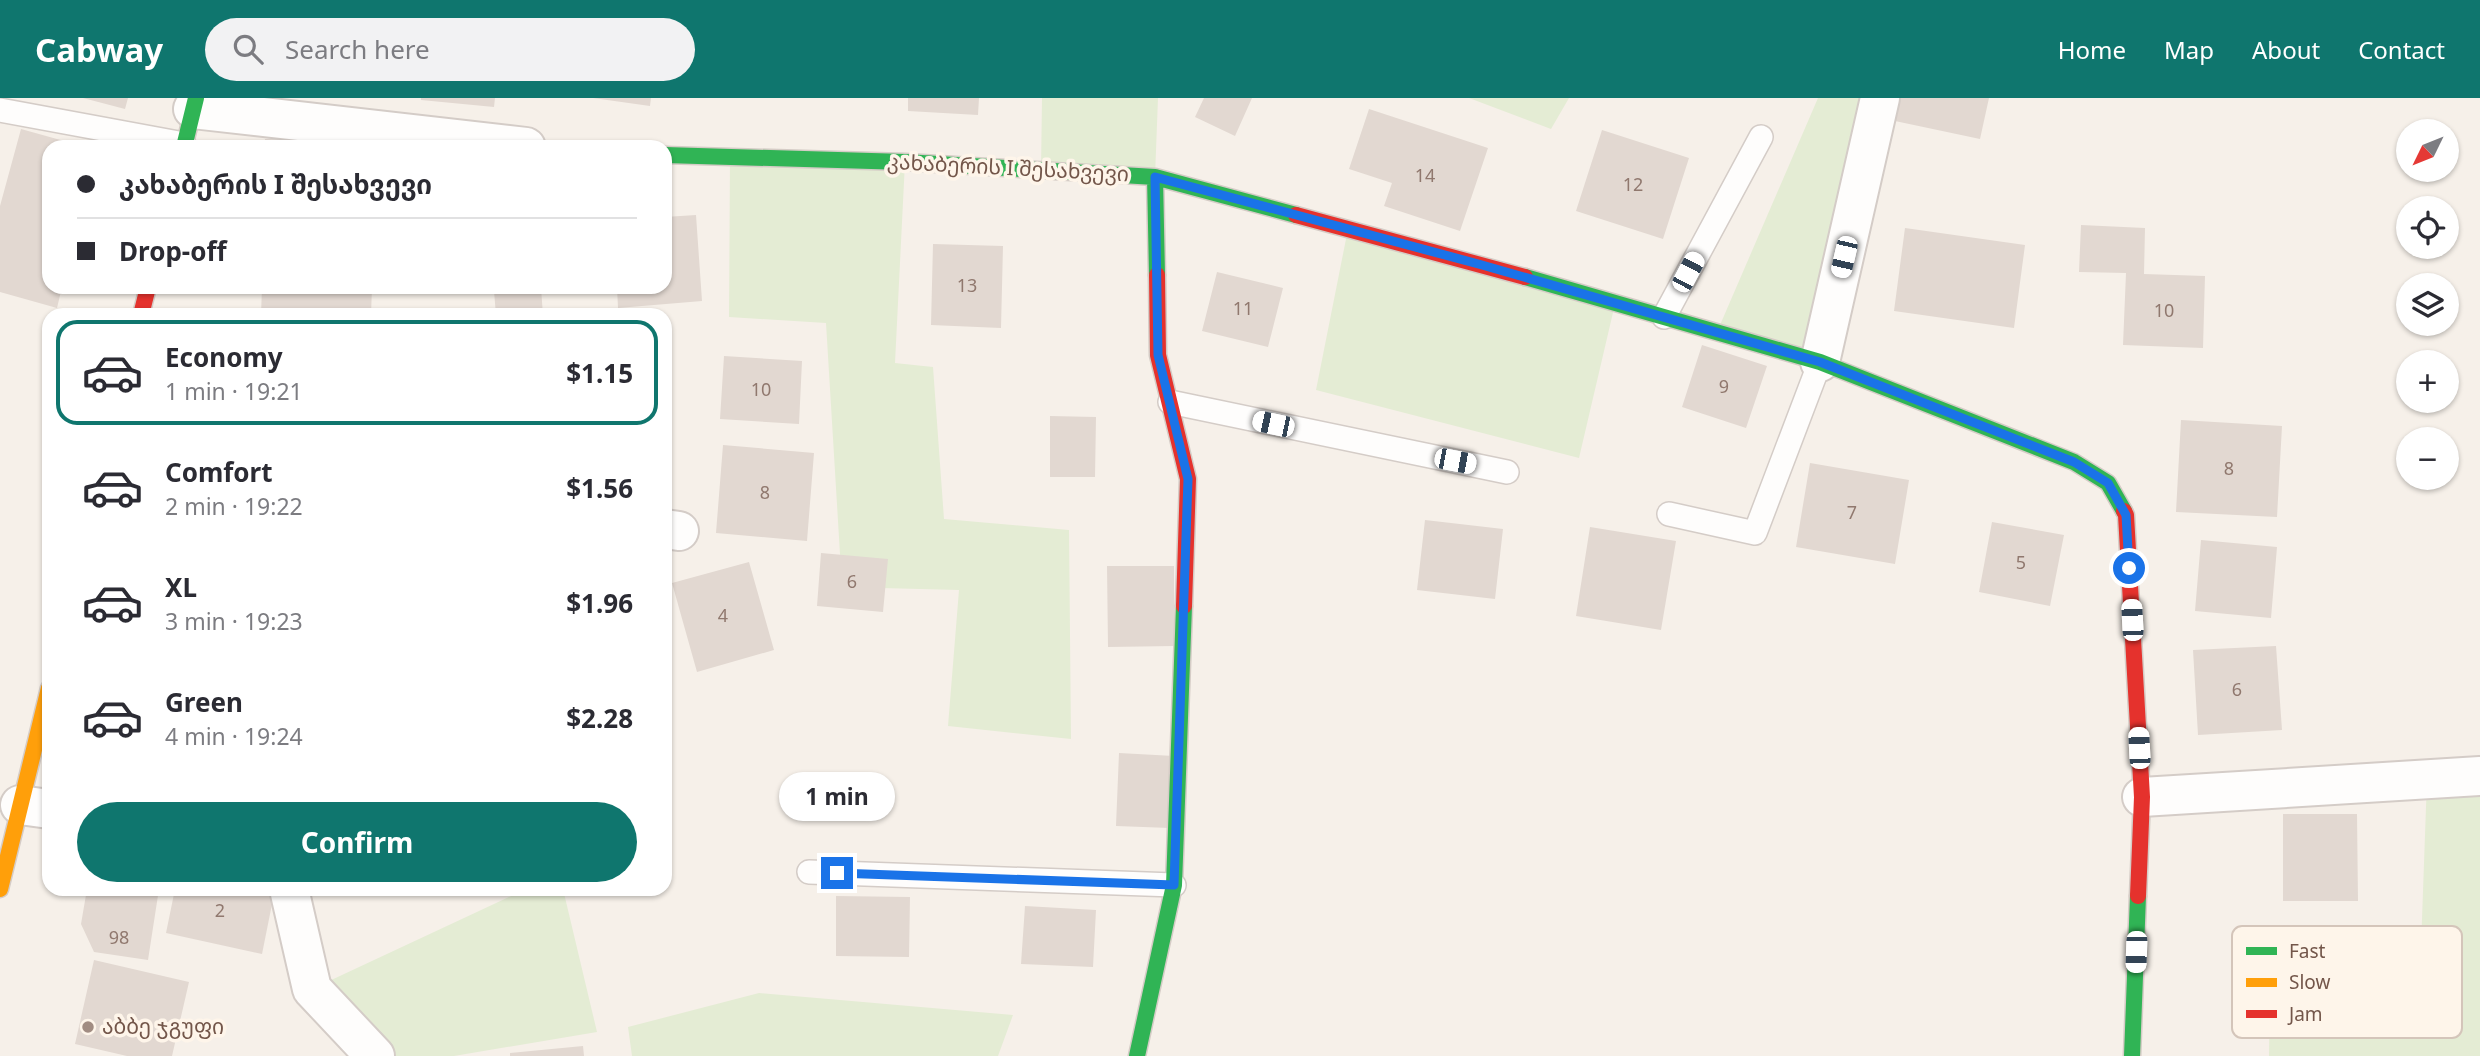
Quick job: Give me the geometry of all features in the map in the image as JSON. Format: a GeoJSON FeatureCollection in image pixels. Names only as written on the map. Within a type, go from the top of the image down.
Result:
{"type":"FeatureCollection","features":[{"type":"Feature","properties":{"kind":"main road","name":"კახაბერის I შესახვევი"},"geometry":{"type":"LineString","coordinates":[[672,155],[905,162],[1155,177],[1469,261],[1820,362],[2074,462],[2108,483],[2126,515],[2143,797],[2132,1056]]}},
{"type":"Feature","properties":{"kind":"main road"},"geometry":{"type":"LineString","coordinates":[[1136,1056],[1174,885],[1188,479],[1158,355],[1155,177]]}},
{"type":"Feature","properties":{"kind":"main road"},"geometry":{"type":"LineString","coordinates":[[0,889],[35,807],[42,748]]}},
{"type":"Feature","properties":{"kind":"street"},"geometry":{"type":"LineString","coordinates":[[1820,362],[1880,98]]}},
{"type":"Feature","properties":{"kind":"street"},"geometry":{"type":"LineString","coordinates":[[189,125],[419,140]]}},
{"type":"Feature","properties":{"kind":"street"},"geometry":{"type":"LineString","coordinates":[[2143,797],[2480,776]]}},
{"type":"Feature","properties":{"kind":"street"},"geometry":{"type":"LineString","coordinates":[[291,896],[312,989],[375,1056]]}},
{"type":"Feature","properties":{"kind":"lane"},"geometry":{"type":"LineString","coordinates":[[3,106],[189,125]]}},
{"type":"Feature","properties":{"kind":"lane"},"geometry":{"type":"LineString","coordinates":[[1664,317],[1761,137]]}},
{"type":"Feature","properties":{"kind":"lane"},"geometry":{"type":"LineString","coordinates":[[1669,514],[1755,534],[1820,362]]}},
{"type":"Feature","properties":{"kind":"lane"},"geometry":{"type":"LineString","coordinates":[[1170,402],[1507,472]]}},
{"type":"Feature","properties":{"kind":"lane"},"geometry":{"type":"LineString","coordinates":[[809,872],[1174,885]]}},
{"type":"Feature","properties":{"kind":"green space"},"geometry":{"type":"Polygon","coordinates":[[[1042,98],[1158,98],[1155,177],[1041,170],[1042,98]]]}},
{"type":"Feature","properties":{"kind":"green space"},"geometry":{"type":"Polygon","coordinates":[[[1469,98],[1569,98],[1551,129],[1469,98]]]}},
{"type":"Feature","properties":{"kind":"green space"},"geometry":{"type":"Polygon","coordinates":[[[1818,98],[1880,98],[1820,362],[1717,332],[1818,98]]]}},
{"type":"Feature","properties":{"kind":"green space"},"geometry":{"type":"Polygon","coordinates":[[[730,157],[905,162],[895,363],[933,367],[944,519],[1069,530],[1071,739],[948,726],[959,590],[842,587],[826,323],[729,317],[730,157]]]}},
{"type":"Feature","properties":{"kind":"green space"},"geometry":{"type":"Polygon","coordinates":[[[1348,229],[1615,304],[1579,458],[1316,390],[1348,229]]]}},
{"type":"Feature","properties":{"kind":"green space"},"geometry":{"type":"Polygon","coordinates":[[[2480,776],[2480,1056],[2269,1056],[2269,1038],[2462,1038],[2462,926],[2422,926],[2427,779],[2480,776]]]}},
{"type":"Feature","properties":{"kind":"green space"},"geometry":{"type":"Polygon","coordinates":[[[511,896],[565,896],[597,1032],[454,1056],[375,1056],[312,989],[511,896]]]}},
{"type":"Feature","properties":{"kind":"green space"},"geometry":{"type":"Polygon","coordinates":[[[759,993],[1013,1015],[998,1056],[632,1056],[628,1027],[759,993]]]}},
{"type":"Feature","properties":{"kind":"building"},"geometry":{"type":"Polygon","coordinates":[[[83,98],[128,98],[125,109],[83,98]]]}},
{"type":"Feature","properties":{"kind":"building"},"geometry":{"type":"Polygon","coordinates":[[[421,98],[495,98],[494,107],[421,98]]]}},
{"type":"Feature","properties":{"kind":"building"},"geometry":{"type":"Polygon","coordinates":[[[593,98],[651,98],[650,106],[593,98]]]}},
{"type":"Feature","properties":{"kind":"building"},"geometry":{"type":"Polygon","coordinates":[[[908,98],[979,98],[978,115],[908,111],[908,98]]]}},
{"type":"Feature","properties":{"kind":"building"},"geometry":{"type":"Polygon","coordinates":[[[1204,98],[1252,98],[1235,136],[1195,117],[1204,98]]]}},
{"type":"Feature","properties":{"kind":"building"},"geometry":{"type":"Polygon","coordinates":[[[1900,98],[1989,98],[1980,139],[1895,121],[1900,98]]]}},
{"type":"Feature","properties":{"kind":"building"},"geometry":{"type":"Polygon","coordinates":[[[1369,109],[1488,148],[1460,231],[1384,206],[1392,183],[1349,169],[1369,109]]]}},
{"type":"Feature","properties":{"kind":"building"},"geometry":{"type":"Polygon","coordinates":[[[21,129],[60,140],[42,140],[42,294],[60,294],[57,308],[0,292],[0,206],[21,129]]]}},
{"type":"Feature","properties":{"kind":"building"},"geometry":{"type":"Polygon","coordinates":[[[1602,130],[1689,158],[1663,239],[1576,211],[1602,130]]]}},
{"type":"Feature","properties":{"kind":"building"},"geometry":{"type":"Polygon","coordinates":[[[696,215],[702,301],[618,308],[617,294],[672,294],[672,217],[696,215]]]}},
{"type":"Feature","properties":{"kind":"building"},"geometry":{"type":"Polygon","coordinates":[[[2081,225],[2145,228],[2144,274],[2205,276],[2203,348],[2123,345],[2126,273],[2079,272],[2081,225]]]}},
{"type":"Feature","properties":{"kind":"building"},"geometry":{"type":"Polygon","coordinates":[[[1905,228],[2025,245],[2014,328],[1894,311],[1905,228]]]}},
{"type":"Feature","properties":{"kind":"building"},"geometry":{"type":"Polygon","coordinates":[[[933,244],[1003,246],[1001,328],[931,325],[933,244]]]}},
{"type":"Feature","properties":{"kind":"building"},"geometry":{"type":"Polygon","coordinates":[[[1217,272],[1283,288],[1268,347],[1202,331],[1217,272]]]}},
{"type":"Feature","properties":{"kind":"building"},"geometry":{"type":"Polygon","coordinates":[[[262,294],[372,294],[371,308],[261,308],[262,294]]]}},
{"type":"Feature","properties":{"kind":"building"},"geometry":{"type":"Polygon","coordinates":[[[494,294],[541,294],[542,308],[495,308],[494,294]]]}},
{"type":"Feature","properties":{"kind":"building"},"geometry":{"type":"Polygon","coordinates":[[[1702,345],[1767,366],[1746,428],[1682,407],[1702,345]]]}},
{"type":"Feature","properties":{"kind":"building"},"geometry":{"type":"Polygon","coordinates":[[[724,356],[802,361],[799,424],[720,419],[724,356]]]}},
{"type":"Feature","properties":{"kind":"building"},"geometry":{"type":"Polygon","coordinates":[[[1050,416],[1096,417],[1095,477],[1050,477],[1050,416]]]}},
{"type":"Feature","properties":{"kind":"building"},"geometry":{"type":"Polygon","coordinates":[[[2181,420],[2282,426],[2277,517],[2176,512],[2181,420]]]}},
{"type":"Feature","properties":{"kind":"building"},"geometry":{"type":"Polygon","coordinates":[[[723,445],[814,453],[807,541],[716,533],[723,445]]]}},
{"type":"Feature","properties":{"kind":"building"},"geometry":{"type":"Polygon","coordinates":[[[1810,463],[1909,480],[1895,564],[1796,547],[1810,463]]]}},
{"type":"Feature","properties":{"kind":"building"},"geometry":{"type":"Polygon","coordinates":[[[1425,520],[1503,529],[1495,599],[1417,590],[1425,520]]]}},
{"type":"Feature","properties":{"kind":"building"},"geometry":{"type":"Polygon","coordinates":[[[1992,522],[2064,535],[2050,606],[1979,592],[1992,522]]]}},
{"type":"Feature","properties":{"kind":"building"},"geometry":{"type":"Polygon","coordinates":[[[1590,527],[1676,541],[1661,630],[1576,616],[1590,527]]]}},
{"type":"Feature","properties":{"kind":"building"},"geometry":{"type":"Polygon","coordinates":[[[2201,540],[2277,547],[2271,618],[2195,611],[2201,540]]]}},
{"type":"Feature","properties":{"kind":"building"},"geometry":{"type":"Polygon","coordinates":[[[821,553],[888,559],[883,612],[817,606],[821,553]]]}},
{"type":"Feature","properties":{"kind":"building"},"geometry":{"type":"Polygon","coordinates":[[[749,562],[774,650],[697,672],[672,583],[749,562]]]}},
{"type":"Feature","properties":{"kind":"building"},"geometry":{"type":"Polygon","coordinates":[[[1107,566],[1174,566],[1174,646],[1108,647],[1107,566]]]}},
{"type":"Feature","properties":{"kind":"building"},"geometry":{"type":"Polygon","coordinates":[[[2276,646],[2282,730],[2198,735],[2193,650],[2276,646]]]}},
{"type":"Feature","properties":{"kind":"building"},"geometry":{"type":"Polygon","coordinates":[[[1119,753],[1174,756],[1170,828],[1116,826],[1119,753]]]}},
{"type":"Feature","properties":{"kind":"building"},"geometry":{"type":"Polygon","coordinates":[[[2283,814],[2357,814],[2358,901],[2283,901],[2283,814]]]}},
{"type":"Feature","properties":{"kind":"building"},"geometry":{"type":"Polygon","coordinates":[[[86,896],[158,896],[148,960],[94,952],[81,924],[86,896]]]}},
{"type":"Feature","properties":{"kind":"building"},"geometry":{"type":"Polygon","coordinates":[[[174,896],[274,896],[262,954],[166,933],[174,896]]]}},
{"type":"Feature","properties":{"kind":"building"},"geometry":{"type":"Polygon","coordinates":[[[836,896],[910,897],[909,957],[836,956],[836,896]]]}},
{"type":"Feature","properties":{"kind":"building"},"geometry":{"type":"Polygon","coordinates":[[[1025,906],[1096,910],[1093,967],[1021,964],[1025,906]]]}},
{"type":"Feature","properties":{"kind":"building"},"geometry":{"type":"Polygon","coordinates":[[[94,960],[189,982],[172,1056],[127,1056],[75,1044],[94,960]]]}},
{"type":"Feature","properties":{"kind":"building"},"geometry":{"type":"Polygon","coordinates":[[[583,1046],[584,1056],[510,1056],[510,1053],[583,1046]]]}},
{"type":"Feature","properties":{"kind":"traffic: fast"},"geometry":{"type":"LineString","coordinates":[[186,140],[196,98]]}},
{"type":"Feature","properties":{"kind":"traffic: fast"},"geometry":{"type":"LineString","coordinates":[[672,155],[905,162],[1155,177],[1296,215]]}},
{"type":"Feature","properties":{"kind":"traffic: fast"},"geometry":{"type":"LineString","coordinates":[[1155,177],[1157,275]]}},
{"type":"Feature","properties":{"kind":"traffic: fast"},"geometry":{"type":"LineString","coordinates":[[1525,277],[1820,362],[2074,462],[2108,483],[2124,511]]}},
{"type":"Feature","properties":{"kind":"traffic: fast"},"geometry":{"type":"LineString","coordinates":[[1137,1056],[1174,885],[1184,606]]}},
{"type":"Feature","properties":{"kind":"traffic: fast"},"geometry":{"type":"LineString","coordinates":[[2132,1056],[2138,896]]}},
{"type":"Feature","properties":{"kind":"traffic: slow"},"geometry":{"type":"LineString","coordinates":[[0,889],[42,717]]}},
{"type":"Feature","properties":{"kind":"traffic: jam"},"geometry":{"type":"LineString","coordinates":[[1296,215],[1525,277]]}},
{"type":"Feature","properties":{"kind":"traffic: jam"},"geometry":{"type":"LineString","coordinates":[[1157,275],[1158,355],[1188,479],[1184,606]]}},
{"type":"Feature","properties":{"kind":"traffic: jam"},"geometry":{"type":"LineString","coordinates":[[143,308],[146,294]]}},
{"type":"Feature","properties":{"kind":"traffic: jam"},"geometry":{"type":"LineString","coordinates":[[2124,511],[2142,797],[2138,896]]}},
{"type":"Feature","properties":{"kind":"place","name":"აბბე ჯგუფი"},"geometry":{"type":"Point","coordinates":[88,1027]}},
{"type":"Feature","properties":{"kind":"route"},"geometry":{"type":"LineString","coordinates":[[837,873],[1174,885],[1188,479],[1158,355],[1155,177],[1482,265],[1820,362],[2074,462],[2108,483],[2126,515],[2129,568]]}}]}
